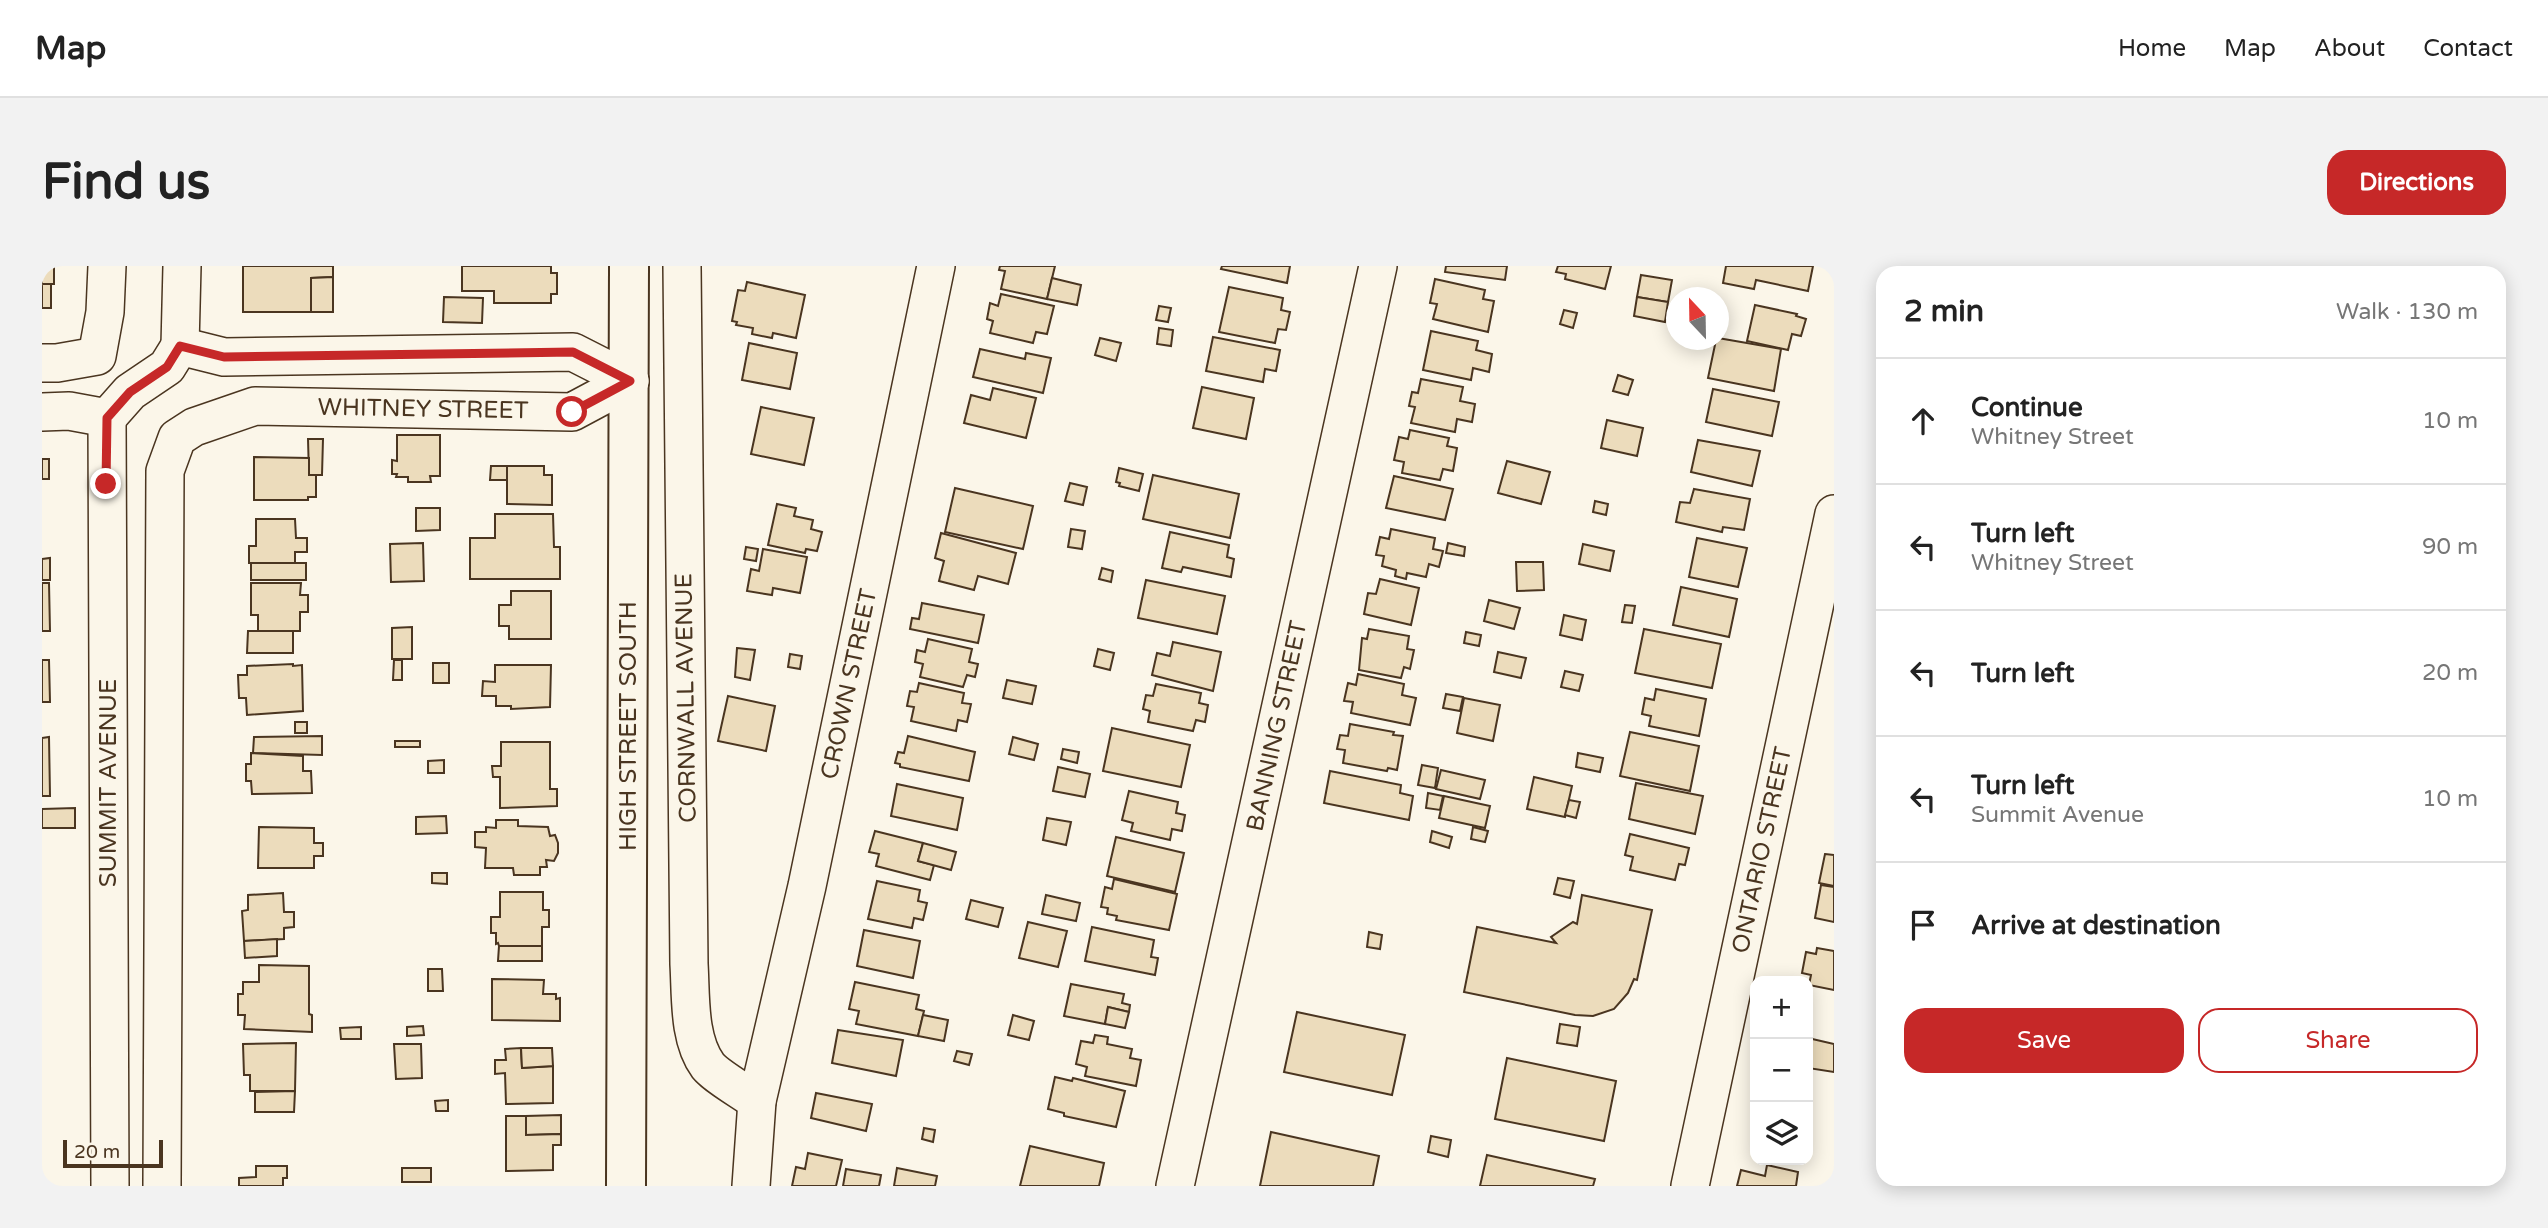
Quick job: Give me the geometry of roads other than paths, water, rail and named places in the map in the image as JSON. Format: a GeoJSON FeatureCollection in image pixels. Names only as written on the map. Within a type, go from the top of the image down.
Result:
{"type":"FeatureCollection","features":[{"type":"Feature","properties":{"kind":"main road","name":"HIGH STREET SOUTH"},"geometry":{"type":"LineString","coordinates":[[626,1186],[629,266]]}},
{"type":"Feature","properties":{"kind":"street"},"geometry":{"type":"LineString","coordinates":[[42,363],[97,356],[105,312],[107,266]]}},
{"type":"Feature","properties":{"kind":"street","name":"CORNWALL AVENUE"},"geometry":{"type":"LineString","coordinates":[[682,266],[689,964],[692,1010],[697,1040],[709,1066],[757,1101]]}},
{"type":"Feature","properties":{"kind":"street","name":"CROWN STREET"},"geometry":{"type":"LineString","coordinates":[[751,1186],[757,1101],[807,886],[936,266]]}},
{"type":"Feature","properties":{"kind":"street","name":"BANNING STREET"},"geometry":{"type":"LineString","coordinates":[[1175,1186],[1378,266]]}},
{"type":"Feature","properties":{"kind":"street"},"geometry":{"type":"LineString","coordinates":[[55,411],[107,418],[130,392],[167,367],[180,346],[182,270]]}},
{"type":"Feature","properties":{"kind":"street"},"geometry":{"type":"LineString","coordinates":[[180,346],[224,357],[573,352],[630,381]]}},
{"type":"Feature","properties":{"kind":"street","name":"WHITNEY STREET"},"geometry":{"type":"LineString","coordinates":[[162,1186],[165,471],[177,438],[194,427],[255,406],[572,412],[630,381]]}},
{"type":"Feature","properties":{"kind":"street","name":"SUMMIT AVENUE"},"geometry":{"type":"LineString","coordinates":[[107,418],[110,1186]]}},
{"type":"Feature","properties":{"kind":"street","name":"ONTARIO STREET"},"geometry":{"type":"LineString","coordinates":[[1690,1186],[1834,514]]}}]}
